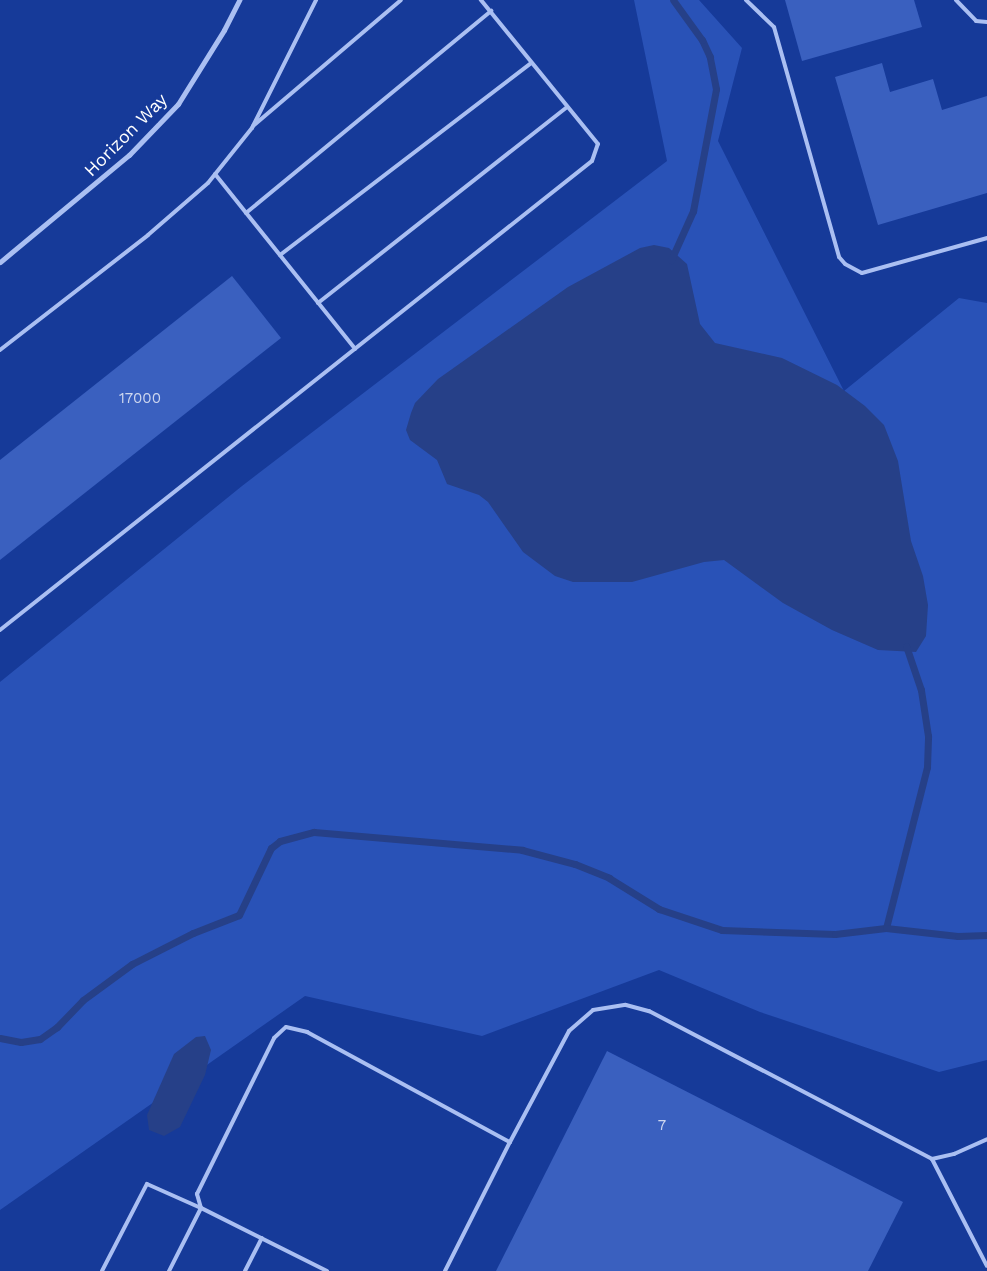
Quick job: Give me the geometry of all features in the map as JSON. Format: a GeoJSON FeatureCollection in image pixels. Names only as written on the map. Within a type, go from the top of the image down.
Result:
{"type":"FeatureCollection","features":[{"type":"Feature","properties":{"kind":"street","name":"Horizon Way"},"geometry":{"type":"LineString","coordinates":[[0,262],[122,162],[178,104],[224,30],[239,0]]}},
{"type":"Feature","properties":{"kind":"lane"},"geometry":{"type":"LineString","coordinates":[[252,128],[316,0]]}},
{"type":"Feature","properties":{"kind":"lane"},"geometry":{"type":"LineString","coordinates":[[0,350],[148,235],[215,174],[252,128],[401,0]]}},
{"type":"Feature","properties":{"kind":"lane"},"geometry":{"type":"LineString","coordinates":[[0,630],[592,161],[598,144],[481,0]]}},
{"type":"Feature","properties":{"kind":"lane"},"geometry":{"type":"LineString","coordinates":[[746,0],[774,27],[839,257],[845,264],[862,273],[987,238]]}},
{"type":"Feature","properties":{"kind":"lane"},"geometry":{"type":"LineString","coordinates":[[956,0],[976,21],[987,22]]}},
{"type":"Feature","properties":{"kind":"lane"},"geometry":{"type":"LineString","coordinates":[[246,213],[491,11]]}},
{"type":"Feature","properties":{"kind":"lane"},"geometry":{"type":"LineString","coordinates":[[280,255],[531,62]]}},
{"type":"Feature","properties":{"kind":"lane"},"geometry":{"type":"LineString","coordinates":[[318,303],[568,107]]}},
{"type":"Feature","properties":{"kind":"lane"},"geometry":{"type":"LineString","coordinates":[[215,174],[355,349]]}},
{"type":"Feature","properties":{"kind":"lane"},"geometry":{"type":"LineString","coordinates":[[445,1271],[569,1031],[593,1010],[626,1005],[649,1012],[932,1159],[987,1266]]}},
{"type":"Feature","properties":{"kind":"lane"},"geometry":{"type":"LineString","coordinates":[[169,1271],[201,1208],[197,1194],[202,1179],[274,1038],[286,1027],[307,1032],[510,1142]]}},
{"type":"Feature","properties":{"kind":"lane"},"geometry":{"type":"LineString","coordinates":[[932,1159],[954,1154],[987,1139]]}},
{"type":"Feature","properties":{"kind":"lane"},"geometry":{"type":"LineString","coordinates":[[102,1271],[147,1184],[201,1208],[327,1271]]}},
{"type":"Feature","properties":{"kind":"lane"},"geometry":{"type":"LineString","coordinates":[[245,1271],[262,1238]]}},
{"type":"Feature","properties":{"kind":"shaded area"},"geometry":{"type":"Polygon","coordinates":[[[634,0],[699,0],[742,48],[718,141],[844,391],[959,298],[987,303],[987,1060],[939,1072],[760,1012],[659,970],[482,1036],[305,996],[0,1210],[0,682],[242,486],[667,161],[634,0]]]}},
{"type":"Feature","properties":{"kind":"shaded area"},"geometry":{"type":"Polygon","coordinates":[[[654,245],[669,248],[687,264],[700,324],[715,343],[782,358],[837,385],[865,406],[884,425],[898,461],[911,541],[923,576],[928,605],[926,636],[916,652],[878,650],[832,630],[783,603],[724,560],[704,562],[632,582],[573,582],[555,576],[523,552],[488,502],[479,495],[447,484],[437,460],[410,440],[406,430],[415,403],[438,379],[568,287],[640,248],[654,245]]]}},
{"type":"Feature","properties":{"kind":"shaded area"},"geometry":{"type":"Polygon","coordinates":[[[205,1036],[211,1050],[205,1075],[180,1127],[164,1136],[149,1130],[147,1115],[174,1054],[196,1037],[205,1036]]]}},
{"type":"Feature","properties":{"kind":"building"},"geometry":{"type":"Polygon","coordinates":[[[785,0],[914,0],[922,27],[802,61],[785,0]]]}},
{"type":"Feature","properties":{"kind":"building"},"geometry":{"type":"Polygon","coordinates":[[[882,63],[890,92],[933,79],[942,110],[987,96],[987,193],[878,225],[835,77],[882,63]]]}},
{"type":"Feature","properties":{"kind":"building"},"geometry":{"type":"Polygon","coordinates":[[[232,276],[281,338],[0,560],[0,460],[232,276]]]}},
{"type":"Feature","properties":{"kind":"building"},"geometry":{"type":"Polygon","coordinates":[[[607,1051],[903,1202],[868,1271],[496,1271],[607,1051]]]}},
{"type":"Feature","properties":{"kind":"waterway"},"geometry":{"type":"LineString","coordinates":[[671,260],[693,211],[716,89],[710,57],[702,40],[673,0]]}},
{"type":"Feature","properties":{"kind":"waterway"},"geometry":{"type":"LineString","coordinates":[[886,928],[927,767],[928,736],[921,690],[906,646]]}},
{"type":"Feature","properties":{"kind":"waterway"},"geometry":{"type":"LineString","coordinates":[[0,1038],[21,1042],[40,1039],[57,1027],[83,1000],[132,964],[193,933],[239,915],[271,848],[280,841],[314,832],[522,850],[575,864],[609,878],[659,909],[722,930],[835,934],[886,928],[958,936],[987,935]]}}]}
